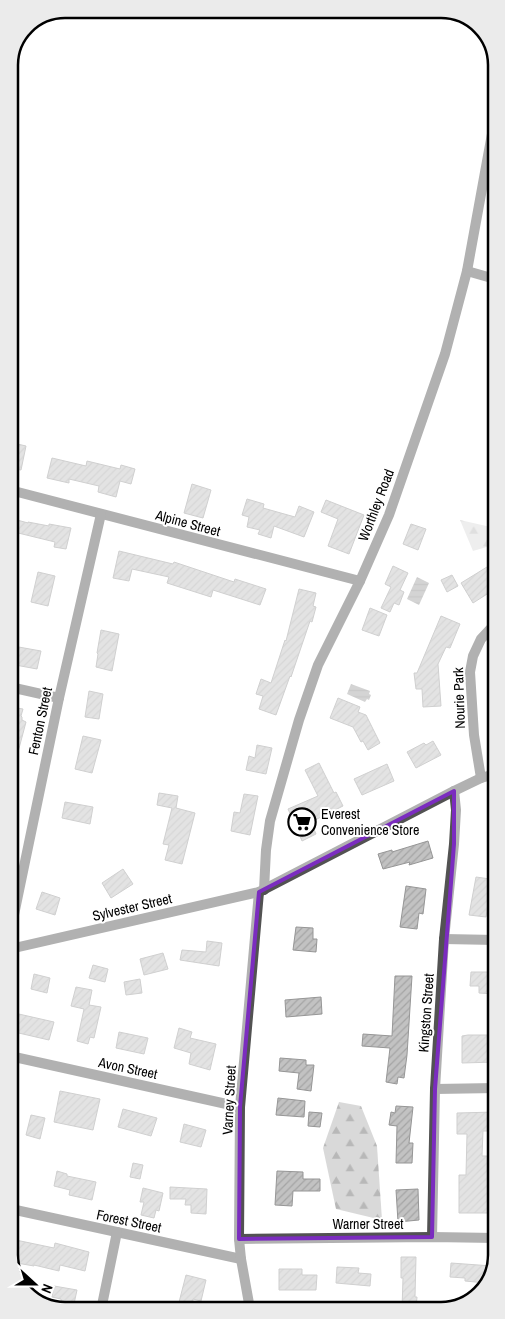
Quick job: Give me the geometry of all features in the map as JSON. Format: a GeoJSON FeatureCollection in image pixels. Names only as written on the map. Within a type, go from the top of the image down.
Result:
{"type":"FeatureCollection","features":[{"type":"Feature","properties":{"kind":"street","name":"Worthley Road"},"geometry":{"type":"LineString","coordinates":[[262,891],[270,821],[299,720],[318,665],[360,582],[389,515],[445,354],[467,271],[488,156]]}},
{"type":"Feature","properties":{"kind":"street"},"geometry":{"type":"LineString","coordinates":[[467,271],[488,277]]}},
{"type":"Feature","properties":{"kind":"street","name":"Alpine Street"},"geometry":{"type":"LineString","coordinates":[[18,492],[360,582]]}},
{"type":"Feature","properties":{"kind":"street","name":"Fenton Street"},"geometry":{"type":"LineString","coordinates":[[18,895],[59,698],[101,514]]}},
{"type":"Feature","properties":{"kind":"street","name":"Nourie Park"},"geometry":{"type":"LineString","coordinates":[[481,778],[474,727],[470,672],[473,656],[481,638],[488,631]]}},
{"type":"Feature","properties":{"kind":"street"},"geometry":{"type":"LineString","coordinates":[[18,689],[59,698]]}},
{"type":"Feature","properties":{"kind":"street","name":"Sylvester Street"},"geometry":{"type":"LineString","coordinates":[[18,948],[262,891],[454,791],[488,776]]}},
{"type":"Feature","properties":{"kind":"street","name":"Kingston Street"},"geometry":{"type":"LineString","coordinates":[[432,1237],[435,1088],[444,939],[456,810],[454,791]]}},
{"type":"Feature","properties":{"kind":"street","name":"Varney Street"},"geometry":{"type":"LineString","coordinates":[[249,1301],[239,1239],[240,1107],[262,891]]}},
{"type":"Feature","properties":{"kind":"street"},"geometry":{"type":"LineString","coordinates":[[444,939],[488,940]]}},
{"type":"Feature","properties":{"kind":"street","name":"Avon Street"},"geometry":{"type":"LineString","coordinates":[[18,1058],[240,1107]]}},
{"type":"Feature","properties":{"kind":"street"},"geometry":{"type":"LineString","coordinates":[[435,1088],[488,1088]]}},
{"type":"Feature","properties":{"kind":"street","name":"Forest Street"},"geometry":{"type":"LineString","coordinates":[[18,1211],[241,1259]]}},
{"type":"Feature","properties":{"kind":"street"},"geometry":{"type":"LineString","coordinates":[[103,1301],[117,1232]]}},
{"type":"Feature","properties":{"kind":"street","name":"Warner Street"},"geometry":{"type":"LineString","coordinates":[[239,1239],[488,1238]]}},
{"type":"Feature","properties":{"kind":"highlighted area"},"geometry":{"type":"Polygon","coordinates":[[[454,791],[454,844],[435,1089],[432,1237],[239,1239],[240,1107],[259,892],[454,791]]]}},
{"type":"Feature","properties":{"kind":"green space"},"geometry":{"type":"Polygon","coordinates":[[[460,520],[488,526],[488,547],[473,551],[460,520]]]}},
{"type":"Feature","properties":{"kind":"green space"},"geometry":{"type":"Polygon","coordinates":[[[339,1102],[361,1106],[377,1146],[382,1220],[336,1209],[323,1148],[339,1102]]]}},
{"type":"Feature","properties":{"kind":"shaded area"},"geometry":{"type":"Polygon","coordinates":[[[417,577],[429,583],[419,605],[407,599],[417,577]]]}},
{"type":"Feature","properties":{"kind":"shaded area"},"geometry":{"type":"Polygon","coordinates":[[[351,684],[370,691],[369,700],[367,699],[365,702],[347,694],[351,684]]]}},
{"type":"Feature","properties":{"kind":"building"},"geometry":{"type":"Polygon","coordinates":[[[18,444],[26,446],[21,470],[18,470],[18,444]]]}},
{"type":"Feature","properties":{"kind":"building"},"geometry":{"type":"Polygon","coordinates":[[[52,458],[86,466],[87,461],[120,469],[121,465],[135,469],[131,484],[120,481],[116,497],[98,492],[99,486],[69,479],[69,483],[47,478],[52,458]]]}},
{"type":"Feature","properties":{"kind":"building"},"geometry":{"type":"Polygon","coordinates":[[[192,484],[211,490],[203,518],[184,513],[192,484]]]}},
{"type":"Feature","properties":{"kind":"building"},"geometry":{"type":"Polygon","coordinates":[[[247,499],[264,504],[263,508],[295,517],[299,506],[314,512],[304,537],[274,526],[271,538],[258,534],[260,530],[247,527],[249,517],[242,515],[247,499]]]}},
{"type":"Feature","properties":{"kind":"building"},"geometry":{"type":"Polygon","coordinates":[[[326,500],[364,515],[349,554],[328,546],[338,519],[321,512],[326,500]]]}},
{"type":"Feature","properties":{"kind":"building"},"geometry":{"type":"Polygon","coordinates":[[[18,520],[71,528],[66,549],[54,547],[55,542],[18,533],[18,520]]]}},
{"type":"Feature","properties":{"kind":"building"},"geometry":{"type":"Polygon","coordinates":[[[411,524],[426,529],[418,550],[403,544],[411,524]]]}},
{"type":"Feature","properties":{"kind":"building"},"geometry":{"type":"Polygon","coordinates":[[[119,551],[173,564],[174,562],[234,582],[235,579],[266,589],[260,605],[213,590],[211,597],[167,583],[169,577],[132,569],[129,581],[113,578],[119,551]]]}},
{"type":"Feature","properties":{"kind":"building"},"geometry":{"type":"Polygon","coordinates":[[[393,566],[408,573],[400,590],[404,592],[399,605],[394,603],[390,612],[381,608],[391,587],[385,584],[393,566]]]}},
{"type":"Feature","properties":{"kind":"building"},"geometry":{"type":"Polygon","coordinates":[[[487,567],[488,569],[488,593],[473,603],[461,583],[487,567]]]}},
{"type":"Feature","properties":{"kind":"building"},"geometry":{"type":"Polygon","coordinates":[[[38,572],[55,576],[48,606],[31,602],[38,572]]]}},
{"type":"Feature","properties":{"kind":"building"},"geometry":{"type":"Polygon","coordinates":[[[452,575],[458,586],[447,592],[441,580],[452,575]]]}},
{"type":"Feature","properties":{"kind":"building"},"geometry":{"type":"Polygon","coordinates":[[[299,589],[316,593],[313,606],[316,607],[276,715],[259,709],[263,696],[256,694],[261,679],[271,683],[286,641],[299,589]]]}},
{"type":"Feature","properties":{"kind":"building"},"geometry":{"type":"Polygon","coordinates":[[[370,608],[387,615],[379,636],[362,630],[370,608]]]}},
{"type":"Feature","properties":{"kind":"building"},"geometry":{"type":"Polygon","coordinates":[[[441,616],[460,624],[450,648],[446,647],[438,664],[441,706],[423,707],[422,689],[416,689],[414,673],[417,673],[441,616]]]}},
{"type":"Feature","properties":{"kind":"building"},"geometry":{"type":"Polygon","coordinates":[[[101,630],[119,634],[112,671],[96,667],[101,630]]]}},
{"type":"Feature","properties":{"kind":"building"},"geometry":{"type":"Polygon","coordinates":[[[18,647],[41,651],[37,669],[18,665],[18,647]]]}},
{"type":"Feature","properties":{"kind":"building"},"geometry":{"type":"Polygon","coordinates":[[[89,691],[103,694],[99,719],[85,717],[89,691]]]}},
{"type":"Feature","properties":{"kind":"building"},"geometry":{"type":"Polygon","coordinates":[[[338,698],[360,707],[358,712],[366,715],[380,743],[368,750],[353,727],[330,718],[338,698]]]}},
{"type":"Feature","properties":{"kind":"building"},"geometry":{"type":"Polygon","coordinates":[[[18,708],[23,709],[21,716],[22,720],[26,722],[18,752],[18,708]]]}},
{"type":"Feature","properties":{"kind":"building"},"geometry":{"type":"Polygon","coordinates":[[[83,736],[101,740],[92,773],[75,769],[83,736]]]}},
{"type":"Feature","properties":{"kind":"building"},"geometry":{"type":"Polygon","coordinates":[[[433,741],[441,755],[416,768],[407,752],[424,743],[426,745],[433,741]]]}},
{"type":"Feature","properties":{"kind":"building"},"geometry":{"type":"Polygon","coordinates":[[[257,745],[272,748],[266,774],[246,770],[249,756],[255,758],[257,745]]]}},
{"type":"Feature","properties":{"kind":"building"},"geometry":{"type":"Polygon","coordinates":[[[319,763],[334,793],[336,792],[343,806],[311,822],[316,834],[302,841],[288,809],[318,796],[305,770],[319,763]]]}},
{"type":"Feature","properties":{"kind":"building"},"geometry":{"type":"Polygon","coordinates":[[[387,764],[394,781],[362,795],[354,779],[387,764]]]}},
{"type":"Feature","properties":{"kind":"building"},"geometry":{"type":"Polygon","coordinates":[[[159,793],[178,796],[176,808],[195,813],[182,864],[165,860],[169,845],[163,844],[172,808],[157,805],[159,793]]]}},
{"type":"Feature","properties":{"kind":"building"},"geometry":{"type":"Polygon","coordinates":[[[244,794],[258,796],[250,835],[231,831],[234,812],[240,813],[244,794]]]}},
{"type":"Feature","properties":{"kind":"building"},"geometry":{"type":"Polygon","coordinates":[[[65,802],[93,807],[90,824],[62,818],[65,802]]]}},
{"type":"Feature","properties":{"kind":"building"},"geometry":{"type":"Polygon","coordinates":[[[428,841],[433,858],[409,865],[410,862],[383,869],[378,854],[392,850],[392,852],[428,841]]]}},
{"type":"Feature","properties":{"kind":"building"},"geometry":{"type":"Polygon","coordinates":[[[123,869],[133,884],[111,898],[102,883],[123,869]]]}},
{"type":"Feature","properties":{"kind":"building"},"geometry":{"type":"Polygon","coordinates":[[[476,877],[488,879],[486,917],[469,915],[476,877]]]}},
{"type":"Feature","properties":{"kind":"building"},"geometry":{"type":"Polygon","coordinates":[[[406,886],[426,889],[423,914],[419,913],[417,929],[400,927],[406,886]]]}},
{"type":"Feature","properties":{"kind":"building"},"geometry":{"type":"Polygon","coordinates":[[[42,892],[60,898],[55,915],[36,909],[42,892]]]}},
{"type":"Feature","properties":{"kind":"building"},"geometry":{"type":"Polygon","coordinates":[[[296,927],[313,928],[313,939],[317,939],[316,952],[293,950],[296,927]]]}},
{"type":"Feature","properties":{"kind":"building"},"geometry":{"type":"Polygon","coordinates":[[[207,941],[222,943],[219,966],[180,960],[182,950],[206,952],[207,941]]]}},
{"type":"Feature","properties":{"kind":"building"},"geometry":{"type":"Polygon","coordinates":[[[163,953],[168,969],[144,975],[140,959],[163,953]]]}},
{"type":"Feature","properties":{"kind":"building"},"geometry":{"type":"Polygon","coordinates":[[[93,965],[108,969],[105,982],[89,978],[93,965]]]}},
{"type":"Feature","properties":{"kind":"building"},"geometry":{"type":"Polygon","coordinates":[[[471,972],[488,972],[488,994],[479,993],[479,986],[470,986],[471,972]]]}},
{"type":"Feature","properties":{"kind":"building"},"geometry":{"type":"Polygon","coordinates":[[[34,974],[50,978],[47,993],[31,989],[34,974]]]}},
{"type":"Feature","properties":{"kind":"building"},"geometry":{"type":"Polygon","coordinates":[[[395,976],[412,976],[404,1078],[398,1077],[397,1084],[386,1082],[390,1048],[362,1046],[363,1034],[392,1036],[395,976]]]}},
{"type":"Feature","properties":{"kind":"building"},"geometry":{"type":"Polygon","coordinates":[[[140,979],[142,993],[126,995],[124,982],[140,979]]]}},
{"type":"Feature","properties":{"kind":"building"},"geometry":{"type":"Polygon","coordinates":[[[76,987],[92,990],[89,1005],[101,1007],[94,1038],[90,1037],[88,1044],[77,1041],[84,1009],[71,1006],[76,987]]]}},
{"type":"Feature","properties":{"kind":"building"},"geometry":{"type":"Polygon","coordinates":[[[321,997],[322,1014],[286,1017],[285,1000],[321,997]]]}},
{"type":"Feature","properties":{"kind":"building"},"geometry":{"type":"Polygon","coordinates":[[[18,1014],[54,1022],[49,1040],[18,1033],[18,1014]]]}},
{"type":"Feature","properties":{"kind":"building"},"geometry":{"type":"Polygon","coordinates":[[[179,1028],[192,1032],[190,1038],[216,1044],[210,1070],[189,1064],[191,1053],[174,1048],[179,1028]]]}},
{"type":"Feature","properties":{"kind":"building"},"geometry":{"type":"Polygon","coordinates":[[[119,1032],[148,1038],[144,1054],[116,1048],[119,1032]]]}},
{"type":"Feature","properties":{"kind":"building"},"geometry":{"type":"Polygon","coordinates":[[[488,1035],[488,1062],[462,1063],[462,1036],[488,1035]]]}},
{"type":"Feature","properties":{"kind":"building"},"geometry":{"type":"Polygon","coordinates":[[[280,1058],[306,1060],[306,1065],[314,1065],[311,1091],[297,1089],[299,1073],[279,1071],[280,1058]]]}},
{"type":"Feature","properties":{"kind":"building"},"geometry":{"type":"Polygon","coordinates":[[[60,1091],[100,1099],[93,1130],[54,1122],[60,1091]]]}},
{"type":"Feature","properties":{"kind":"building"},"geometry":{"type":"Polygon","coordinates":[[[278,1098],[305,1101],[304,1117],[276,1115],[278,1098]]]}},
{"type":"Feature","properties":{"kind":"building"},"geometry":{"type":"Polygon","coordinates":[[[396,1106],[413,1107],[409,1143],[413,1143],[412,1163],[396,1163],[397,1126],[389,1125],[391,1112],[395,1113],[396,1106]]]}},
{"type":"Feature","properties":{"kind":"building"},"geometry":{"type":"Polygon","coordinates":[[[123,1109],[157,1118],[151,1136],[118,1127],[123,1109]]]}},
{"type":"Feature","properties":{"kind":"building"},"geometry":{"type":"Polygon","coordinates":[[[309,1112],[322,1113],[320,1127],[308,1126],[309,1112]]]}},
{"type":"Feature","properties":{"kind":"building"},"geometry":{"type":"Polygon","coordinates":[[[488,1112],[488,1131],[483,1131],[482,1156],[488,1156],[488,1213],[459,1213],[459,1175],[466,1175],[467,1134],[457,1134],[457,1113],[488,1112]]]}},
{"type":"Feature","properties":{"kind":"building"},"geometry":{"type":"Polygon","coordinates":[[[31,1115],[45,1118],[40,1139],[26,1135],[31,1115]]]}},
{"type":"Feature","properties":{"kind":"building"},"geometry":{"type":"Polygon","coordinates":[[[184,1124],[206,1130],[201,1147],[180,1142],[184,1124]]]}},
{"type":"Feature","properties":{"kind":"building"},"geometry":{"type":"Polygon","coordinates":[[[133,1163],[143,1165],[140,1179],[130,1177],[133,1163]]]}},
{"type":"Feature","properties":{"kind":"building"},"geometry":{"type":"Polygon","coordinates":[[[57,1171],[67,1174],[67,1176],[96,1182],[92,1200],[69,1195],[70,1190],[54,1186],[57,1171]]]}},
{"type":"Feature","properties":{"kind":"building"},"geometry":{"type":"Polygon","coordinates":[[[277,1171],[303,1172],[303,1179],[320,1179],[320,1191],[293,1191],[292,1206],[275,1205],[277,1171]]]}},
{"type":"Feature","properties":{"kind":"building"},"geometry":{"type":"Polygon","coordinates":[[[170,1187],[207,1189],[206,1214],[191,1213],[191,1205],[185,1205],[186,1199],[170,1199],[170,1187]]]}},
{"type":"Feature","properties":{"kind":"building"},"geometry":{"type":"Polygon","coordinates":[[[143,1188],[163,1193],[159,1211],[156,1210],[154,1218],[141,1215],[144,1202],[140,1202],[143,1188]]]}},
{"type":"Feature","properties":{"kind":"building"},"geometry":{"type":"Polygon","coordinates":[[[418,1189],[419,1220],[398,1222],[396,1190],[418,1189]]]}},
{"type":"Feature","properties":{"kind":"building"},"geometry":{"type":"Polygon","coordinates":[[[18,1240],[54,1248],[55,1243],[89,1252],[85,1271],[60,1265],[59,1271],[18,1263],[18,1240]]]}},
{"type":"Feature","properties":{"kind":"building"},"geometry":{"type":"Polygon","coordinates":[[[401,1257],[416,1257],[417,1302],[402,1302],[403,1278],[401,1278],[401,1257]]]}},
{"type":"Feature","properties":{"kind":"building"},"geometry":{"type":"Polygon","coordinates":[[[451,1263],[486,1266],[479,1282],[465,1281],[465,1278],[450,1277],[451,1263]]]}},
{"type":"Feature","properties":{"kind":"building"},"geometry":{"type":"Polygon","coordinates":[[[337,1267],[359,1268],[358,1273],[371,1274],[370,1286],[336,1283],[337,1267]]]}},
{"type":"Feature","properties":{"kind":"building"},"geometry":{"type":"Polygon","coordinates":[[[279,1269],[302,1269],[302,1275],[317,1275],[316,1290],[279,1290],[279,1269]]]}},
{"type":"Feature","properties":{"kind":"building"},"geometry":{"type":"Polygon","coordinates":[[[186,1275],[206,1280],[201,1301],[193,1299],[193,1301],[179,1301],[186,1275]]]}},
{"type":"Feature","properties":{"kind":"building"},"geometry":{"type":"Polygon","coordinates":[[[54,1286],[77,1290],[75,1301],[61,1301],[61,1299],[52,1297],[54,1286]]]}},
{"type":"Feature","properties":{"kind":"place","name":"Everest Convenience Store"},"geometry":{"type":"Point","coordinates":[302,822]}}]}
